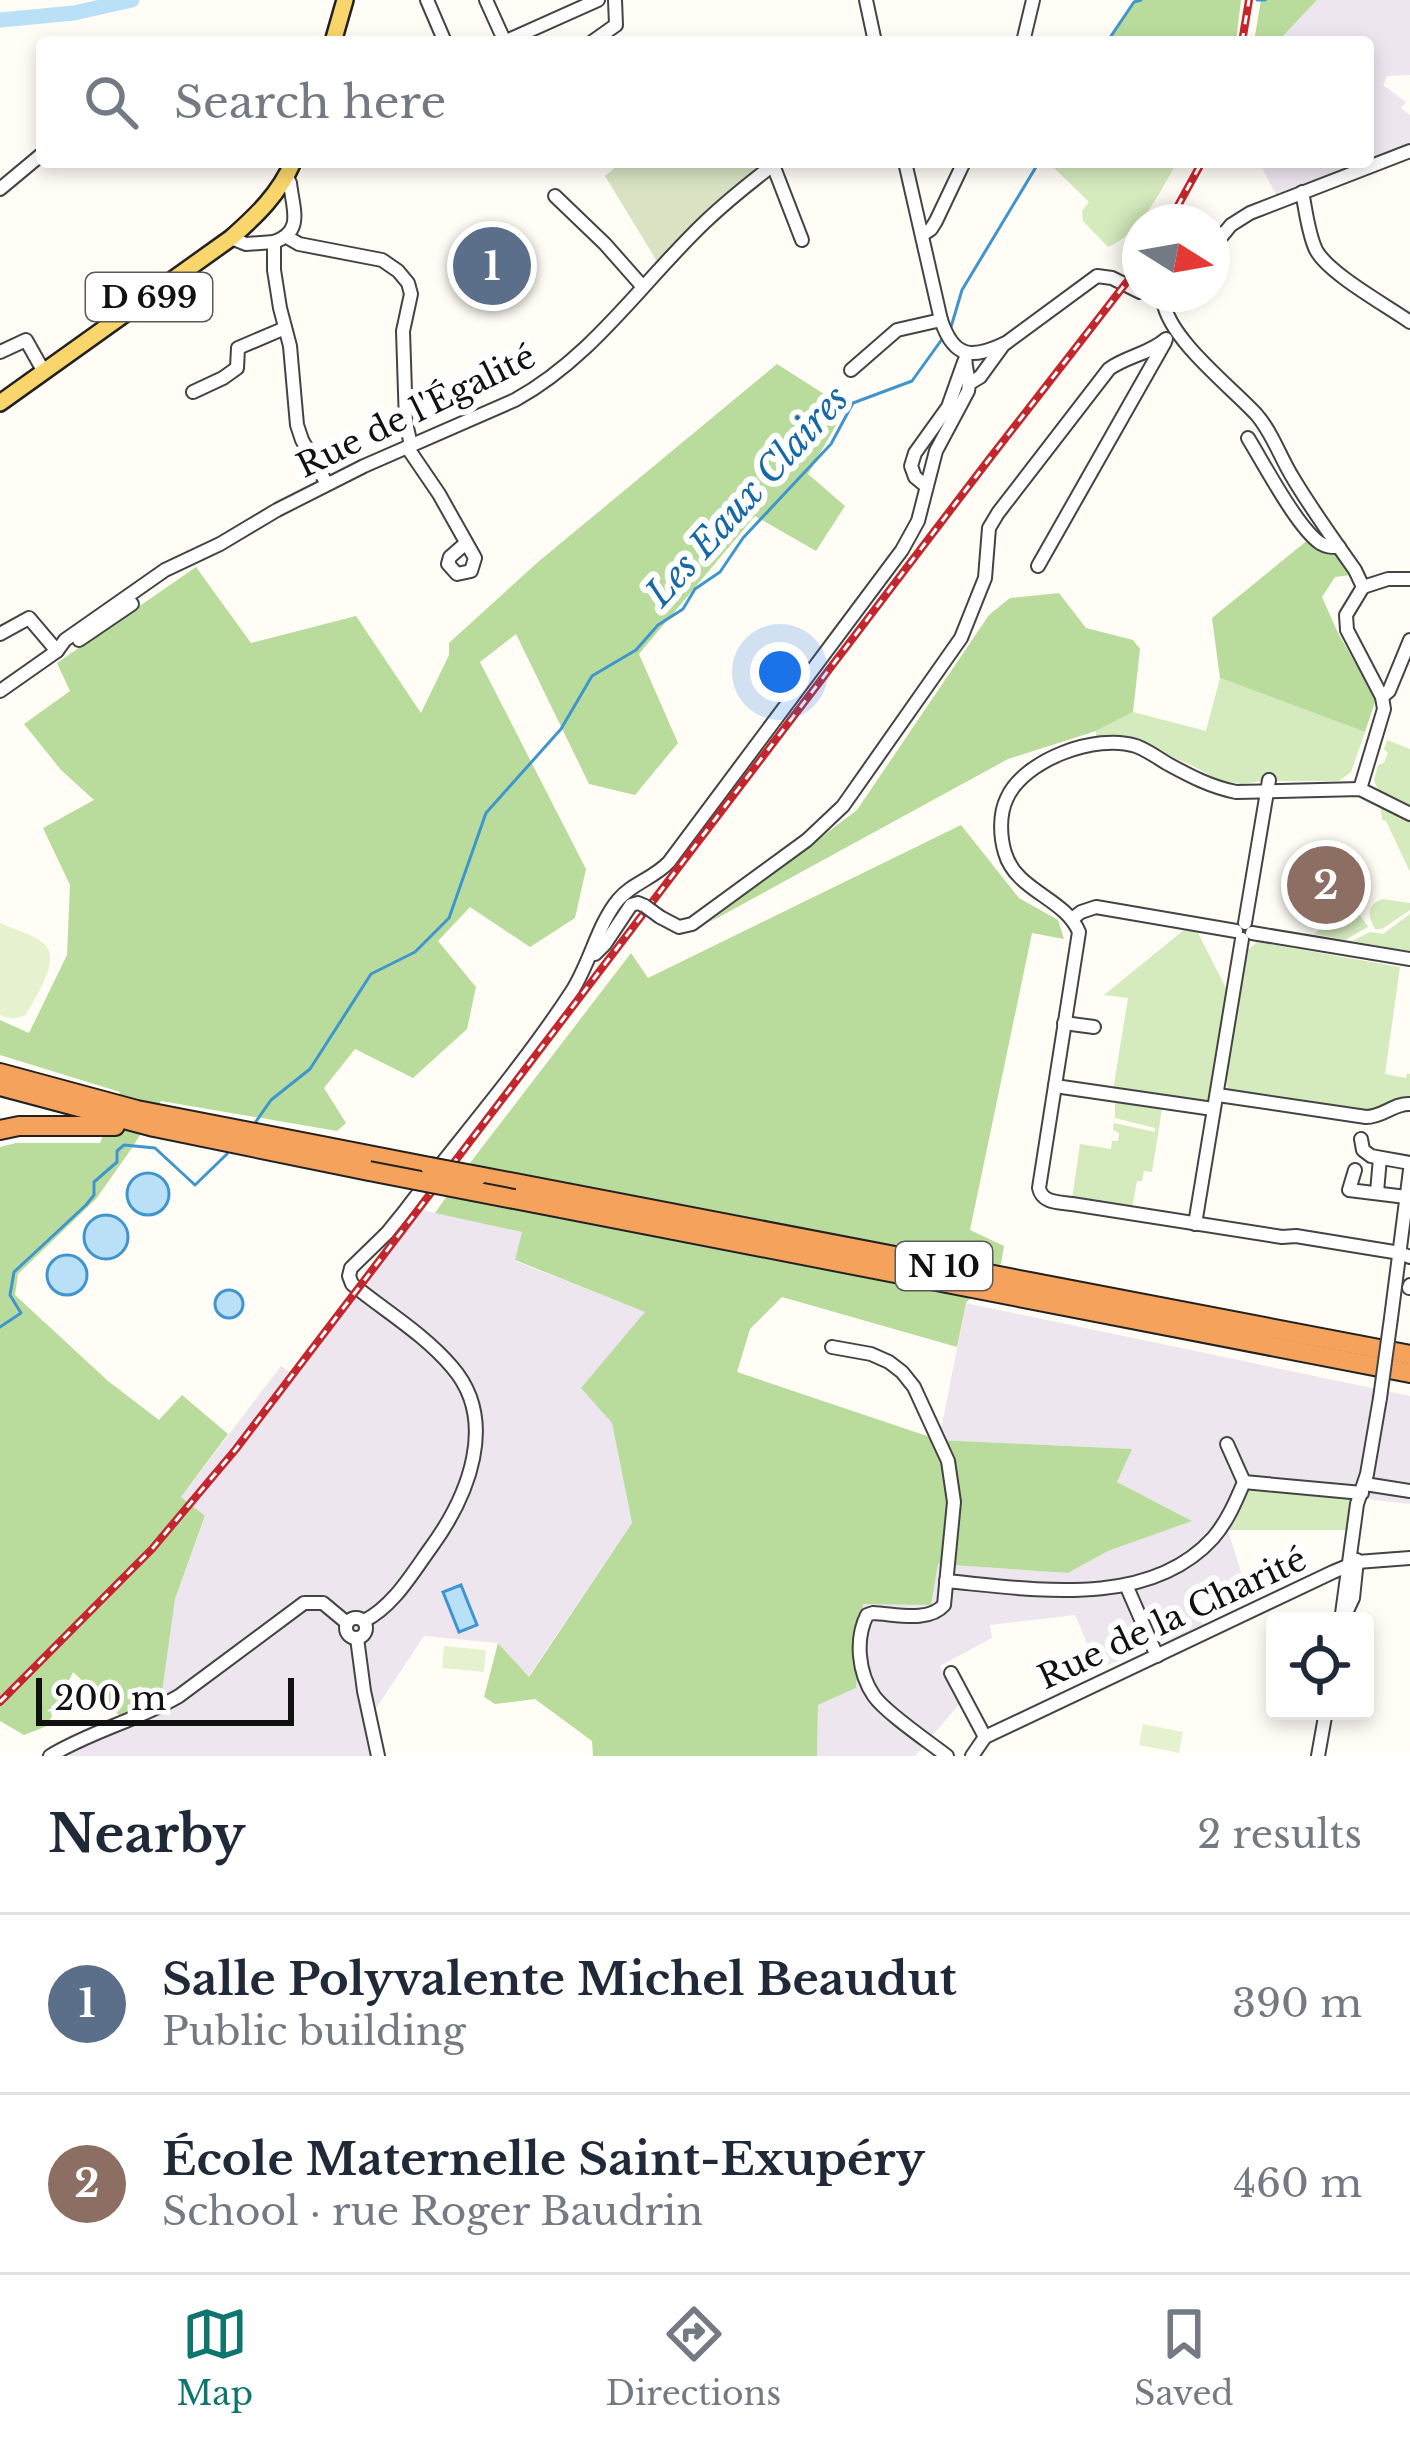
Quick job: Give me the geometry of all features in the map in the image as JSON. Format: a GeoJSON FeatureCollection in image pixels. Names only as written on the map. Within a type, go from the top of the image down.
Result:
{"type":"FeatureCollection","features":[{"type":"Feature","properties":{"kind":"highway"},"geometry":{"type":"LineString","coordinates":[[0,1064],[20,1079]]}},
{"type":"Feature","properties":{"kind":"highway","name":"N 10"},"geometry":{"type":"LineString","coordinates":[[0,1073],[171,1117],[1410,1355]]}},
{"type":"Feature","properties":{"kind":"highway","name":"N 10"},"geometry":{"type":"LineString","coordinates":[[0,1086],[154,1127],[369,1171],[1410,1373]]}},
{"type":"Feature","properties":{"kind":"highway"},"geometry":{"type":"LineString","coordinates":[[0,1130],[19,1126],[154,1127]]}},
{"type":"Feature","properties":{"kind":"main road"},"geometry":{"type":"LineString","coordinates":[[335,36],[345,0]]}},
{"type":"Feature","properties":{"kind":"main road","name":"D 699"},"geometry":{"type":"LineString","coordinates":[[0,403],[231,238],[260,213],[290,170]]}},
{"type":"Feature","properties":{"kind":"street"},"geometry":{"type":"LineString","coordinates":[[428,0],[443,36]]}},
{"type":"Feature","properties":{"kind":"street"},"geometry":{"type":"LineString","coordinates":[[486,0],[502,36]]}},
{"type":"Feature","properties":{"kind":"street"},"geometry":{"type":"LineString","coordinates":[[561,0],[565,15]]}},
{"type":"Feature","properties":{"kind":"street"},"geometry":{"type":"LineString","coordinates":[[528,36],[598,0]]}},
{"type":"Feature","properties":{"kind":"street"},"geometry":{"type":"LineString","coordinates":[[600,36],[616,25],[615,0]]}},
{"type":"Feature","properties":{"kind":"street"},"geometry":{"type":"LineString","coordinates":[[866,0],[874,36]]}},
{"type":"Feature","properties":{"kind":"street"},"geometry":{"type":"LineString","coordinates":[[1024,36],[1033,0]]}},
{"type":"Feature","properties":{"kind":"street"},"geometry":{"type":"LineString","coordinates":[[1374,165],[1410,151]]}},
{"type":"Feature","properties":{"kind":"street"},"geometry":{"type":"LineString","coordinates":[[0,189],[36,159]]}},
{"type":"Feature","properties":{"kind":"street","name":"Rue de l'Égalité"},"geometry":{"type":"LineString","coordinates":[[0,691],[165,570],[327,484],[544,384],[587,348],[704,223],[770,168]]}},
{"type":"Feature","properties":{"kind":"street"},"geometry":{"type":"LineString","coordinates":[[776,168],[802,240]]}},
{"type":"Feature","properties":{"kind":"street"},"geometry":{"type":"LineString","coordinates":[[364,1621],[386,1606],[446,1527],[467,1480],[476,1438],[469,1394],[456,1372],[432,1346],[352,1284],[351,1268],[404,1212],[565,1000],[591,957],[613,906],[625,892],[653,878],[682,846],[902,550],[918,521],[936,451],[964,402],[970,383],[965,357],[945,330],[905,168]]}},
{"type":"Feature","properties":{"kind":"street"},"geometry":{"type":"LineString","coordinates":[[922,235],[931,229],[961,168]]}},
{"type":"Feature","properties":{"kind":"street"},"geometry":{"type":"LineString","coordinates":[[1230,228],[1236,221],[1365,168]]}},
{"type":"Feature","properties":{"kind":"street"},"geometry":{"type":"LineString","coordinates":[[290,170],[294,226],[280,239],[274,270],[290,346],[297,425],[327,484]]}},
{"type":"Feature","properties":{"kind":"street"},"geometry":{"type":"LineString","coordinates":[[1302,192],[1318,254],[1410,322]]}},
{"type":"Feature","properties":{"kind":"street"},"geometry":{"type":"LineString","coordinates":[[555,196],[644,287]]}},
{"type":"Feature","properties":{"kind":"street"},"geometry":{"type":"LineString","coordinates":[[231,238],[246,244],[280,239],[362,254],[398,271],[411,294],[403,331],[409,446],[466,543]]}},
{"type":"Feature","properties":{"kind":"street"},"geometry":{"type":"LineString","coordinates":[[965,357],[1006,343],[1097,276],[1122,283]]}},
{"type":"Feature","properties":{"kind":"street"},"geometry":{"type":"LineString","coordinates":[[1168,312],[1198,358],[1257,415],[1363,587]]}},
{"type":"Feature","properties":{"kind":"street"},"geometry":{"type":"LineString","coordinates":[[591,957],[631,905],[645,906],[679,927],[692,925],[807,841],[843,806],[961,638],[985,578],[989,528],[998,513],[1109,369],[1150,352],[1175,326]]}},
{"type":"Feature","properties":{"kind":"street"},"geometry":{"type":"LineString","coordinates":[[193,392],[237,368],[238,347],[285,328]]}},
{"type":"Feature","properties":{"kind":"street"},"geometry":{"type":"LineString","coordinates":[[851,370],[898,330],[945,330]]}},
{"type":"Feature","properties":{"kind":"street"},"geometry":{"type":"LineString","coordinates":[[1038,566],[1166,339]]}},
{"type":"Feature","properties":{"kind":"street"},"geometry":{"type":"LineString","coordinates":[[0,352],[26,340],[44,373]]}},
{"type":"Feature","properties":{"kind":"street"},"geometry":{"type":"LineString","coordinates":[[970,383],[1006,343]]}},
{"type":"Feature","properties":{"kind":"street"},"geometry":{"type":"LineString","coordinates":[[926,487],[911,466],[948,407],[965,357]]}},
{"type":"Feature","properties":{"kind":"street"},"geometry":{"type":"LineString","coordinates":[[1248,438],[1316,539],[1325,546],[1339,547]]}},
{"type":"Feature","properties":{"kind":"street"},"geometry":{"type":"LineString","coordinates":[[1360,790],[1383,718],[1382,697],[1347,630],[1346,615],[1363,587],[1388,579],[1410,579]]}},
{"type":"Feature","properties":{"kind":"street"},"geometry":{"type":"LineString","coordinates":[[0,634],[29,618],[57,651]]}},
{"type":"Feature","properties":{"kind":"street"},"geometry":{"type":"LineString","coordinates":[[1382,697],[1389,691],[1410,640]]}},
{"type":"Feature","properties":{"kind":"street"},"geometry":{"type":"LineString","coordinates":[[1405,1255],[1041,1195],[1079,932],[1072,919],[1018,876],[1005,857],[1002,812],[1019,780],[1036,767],[1069,751],[1116,742],[1138,747],[1210,785],[1236,792],[1268,785],[1360,790],[1410,814]]}},
{"type":"Feature","properties":{"kind":"street"},"geometry":{"type":"LineString","coordinates":[[1195,1224],[1268,785]]}},
{"type":"Feature","properties":{"kind":"street"},"geometry":{"type":"LineString","coordinates":[[1072,919],[1096,907],[1410,959]]}},
{"type":"Feature","properties":{"kind":"street"},"geometry":{"type":"LineString","coordinates":[[1064,1023],[1094,1027]]}},
{"type":"Feature","properties":{"kind":"street"},"geometry":{"type":"LineString","coordinates":[[1055,1086],[1366,1118],[1410,1103]]}},
{"type":"Feature","properties":{"kind":"street"},"geometry":{"type":"LineString","coordinates":[[1344,1612],[1357,1504],[1405,1255],[1410,1166],[1370,1156],[1361,1138]]}},
{"type":"Feature","properties":{"kind":"street"},"geometry":{"type":"LineString","coordinates":[[1377,1192],[1380,1158]]}},
{"type":"Feature","properties":{"kind":"street"},"geometry":{"type":"LineString","coordinates":[[1355,1170],[1349,1193],[1377,1192],[1407,1206]]}},
{"type":"Feature","properties":{"kind":"street"},"geometry":{"type":"LineString","coordinates":[[832,1347],[871,1354],[902,1372],[914,1387],[953,1478],[944,1605],[931,1616],[867,1615],[859,1660],[873,1695],[947,1756]]}},
{"type":"Feature","properties":{"kind":"street"},"geometry":{"type":"LineString","coordinates":[[946,1581],[1074,1590],[1126,1585],[1154,1576],[1194,1556],[1229,1515],[1244,1481],[1227,1444]]}},
{"type":"Feature","properties":{"kind":"street"},"geometry":{"type":"LineString","coordinates":[[1244,1481],[1410,1491]]}},
{"type":"Feature","properties":{"kind":"street","name":"Rue de la Charité"},"geometry":{"type":"LineString","coordinates":[[985,1737],[1353,1563],[1410,1558]]}},
{"type":"Feature","properties":{"kind":"street"},"geometry":{"type":"LineString","coordinates":[[1126,1585],[1157,1656]]}},
{"type":"Feature","properties":{"kind":"street"},"geometry":{"type":"LineString","coordinates":[[50,1756],[179,1696],[304,1603],[323,1603],[346,1623],[348,1635],[357,1638]]}},
{"type":"Feature","properties":{"kind":"street"},"geometry":{"type":"LineString","coordinates":[[346,1623],[355,1617],[364,1621]]}},
{"type":"Feature","properties":{"kind":"street"},"geometry":{"type":"LineString","coordinates":[[357,1638],[365,1632],[364,1621]]}},
{"type":"Feature","properties":{"kind":"street"},"geometry":{"type":"LineString","coordinates":[[357,1638],[378,1756]]}},
{"type":"Feature","properties":{"kind":"street"},"geometry":{"type":"LineString","coordinates":[[951,1672],[985,1737],[972,1756]]}},
{"type":"Feature","properties":{"kind":"street"},"geometry":{"type":"LineString","coordinates":[[1318,1756],[1324,1720]]}},
{"type":"Feature","properties":{"kind":"shaded area"},"geometry":{"type":"Polygon","coordinates":[[[1317,0],[1410,0],[1410,75],[1387,76],[1383,85],[1406,102],[1401,108],[1410,115],[1410,145],[1374,157],[1374,36],[1283,36],[1317,0]]]}},
{"type":"Feature","properties":{"kind":"shaded area"},"geometry":{"type":"Polygon","coordinates":[[[1262,168],[1346,168],[1276,195],[1262,168]]]}},
{"type":"Feature","properties":{"kind":"shaded area"},"geometry":{"type":"Polygon","coordinates":[[[418,1209],[522,1232],[515,1261],[646,1312],[612,1422],[632,1523],[528,1677],[498,1643],[424,1636],[375,1710],[384,1756],[63,1756],[166,1712],[161,1700],[175,1599],[205,1517],[181,1497],[281,1366],[291,1373],[418,1209]]]}},
{"type":"Feature","properties":{"kind":"shaded area"},"geometry":{"type":"Polygon","coordinates":[[[966,1303],[1410,1396],[1410,1504],[1250,1486],[1228,1530],[1243,1578],[1193,1602],[1204,1626],[1098,1669],[1075,1615],[990,1625],[992,1638],[940,1666],[961,1702],[915,1756],[817,1756],[818,1705],[856,1688],[863,1604],[938,1564],[1068,1573],[1108,1551],[1191,1521],[1117,1482],[1131,1449],[939,1440],[966,1303]]]}},
{"type":"Feature","properties":{"kind":"green space"},"geometry":{"type":"Polygon","coordinates":[[[1136,0],[1241,0],[1237,36],[1111,36],[1136,0]]]}},
{"type":"Feature","properties":{"kind":"green space"},"geometry":{"type":"Polygon","coordinates":[[[1261,0],[1317,0],[1283,36],[1255,36],[1261,0]]]}},
{"type":"Feature","properties":{"kind":"green space"},"geometry":{"type":"Polygon","coordinates":[[[615,168],[762,168],[658,263],[605,176],[615,168]]]}},
{"type":"Feature","properties":{"kind":"green space"},"geometry":{"type":"Polygon","coordinates":[[[1054,168],[1174,168],[1153,204],[1122,204],[1122,239],[1108,247],[1083,221],[1082,211],[1089,202],[1054,168]]]}},
{"type":"Feature","properties":{"kind":"green space"},"geometry":{"type":"Polygon","coordinates":[[[777,364],[846,408],[808,474],[845,506],[816,551],[755,516],[639,654],[678,743],[635,795],[589,784],[516,634],[480,662],[586,869],[575,918],[530,947],[470,907],[438,941],[476,987],[467,1029],[413,1078],[355,1049],[324,1088],[346,1123],[337,1131],[161,1101],[96,1199],[18,1274],[15,1295],[108,1381],[159,1420],[182,1395],[228,1434],[181,1497],[205,1516],[175,1599],[161,1700],[121,1717],[73,1672],[47,1726],[24,1735],[0,1721],[0,1147],[100,1143],[120,1092],[0,1055],[0,1020],[29,1033],[67,955],[70,885],[43,828],[94,800],[61,770],[24,724],[70,691],[57,663],[196,567],[251,643],[356,616],[421,713],[449,655],[449,643],[538,562],[777,364]]]}},
{"type":"Feature","properties":{"kind":"green space"},"geometry":{"type":"Polygon","coordinates":[[[1309,539],[1338,554],[1351,575],[1335,577],[1322,597],[1376,699],[1365,732],[1220,678],[1212,618],[1309,539]]]}},
{"type":"Feature","properties":{"kind":"green space"},"geometry":{"type":"Polygon","coordinates":[[[1059,593],[1086,628],[1133,640],[1140,649],[1133,712],[1096,731],[1008,759],[708,923],[857,810],[989,615],[1010,598],[1059,593]]]}},
{"type":"Feature","properties":{"kind":"green space"},"geometry":{"type":"Polygon","coordinates":[[[1220,678],[1365,732],[1351,772],[1339,781],[1242,784],[1218,780],[1145,745],[1096,739],[1096,731],[1133,712],[1206,731],[1220,678]]]}},
{"type":"Feature","properties":{"kind":"green space"},"geometry":{"type":"Polygon","coordinates":[[[1387,740],[1410,749],[1410,806],[1378,790],[1374,780],[1388,753],[1384,749],[1387,740]]]}},
{"type":"Feature","properties":{"kind":"green space"},"geometry":{"type":"Polygon","coordinates":[[[1380,806],[1410,821],[1410,872],[1382,820],[1380,806]]]}},
{"type":"Feature","properties":{"kind":"green space"},"geometry":{"type":"Polygon","coordinates":[[[961,825],[1019,898],[1058,920],[1064,939],[1032,933],[970,1230],[1004,1246],[1001,1264],[966,1303],[957,1347],[782,1297],[750,1329],[737,1372],[939,1440],[1132,1449],[1117,1482],[1192,1521],[1108,1551],[1068,1573],[938,1564],[931,1605],[863,1604],[856,1688],[818,1705],[817,1756],[593,1756],[592,1741],[535,1699],[495,1704],[484,1697],[498,1643],[529,1677],[632,1523],[612,1423],[581,1388],[645,1312],[515,1260],[522,1232],[435,1213],[631,953],[648,978],[961,825]]]}},
{"type":"Feature","properties":{"kind":"green space"},"geometry":{"type":"Polygon","coordinates":[[[1349,896],[1358,897],[1356,909],[1368,927],[1345,940],[1314,934],[1348,909],[1349,896]]]}},
{"type":"Feature","properties":{"kind":"green space"},"geometry":{"type":"Polygon","coordinates":[[[1383,899],[1410,903],[1410,910],[1375,929],[1370,911],[1383,899]]]}},
{"type":"Feature","properties":{"kind":"green space"},"geometry":{"type":"Polygon","coordinates":[[[1410,914],[1410,951],[1352,941],[1370,932],[1383,934],[1410,914]]]}},
{"type":"Feature","properties":{"kind":"green space"},"geometry":{"type":"Polygon","coordinates":[[[0,923],[34,937],[49,951],[49,969],[40,989],[26,1015],[16,1018],[0,1015],[0,923]]]}},
{"type":"Feature","properties":{"kind":"green space"},"geometry":{"type":"Polygon","coordinates":[[[1184,930],[1197,931],[1227,990],[1208,1102],[1113,1090],[1128,998],[1104,995],[1184,930]]]}},
{"type":"Feature","properties":{"kind":"green space"},"geometry":{"type":"Polygon","coordinates":[[[1257,942],[1400,967],[1385,1074],[1406,1078],[1410,1074],[1410,1100],[1376,1113],[1228,1090],[1231,1030],[1248,950],[1257,942]]]}},
{"type":"Feature","properties":{"kind":"green space"},"geometry":{"type":"Polygon","coordinates":[[[1115,1100],[1162,1109],[1152,1172],[1144,1171],[1142,1181],[1137,1181],[1132,1208],[1072,1199],[1080,1144],[1111,1149],[1119,1133],[1113,1130],[1114,1123],[1155,1132],[1155,1128],[1115,1118],[1115,1100]]]}},
{"type":"Feature","properties":{"kind":"green space"},"geometry":{"type":"Polygon","coordinates":[[[1250,1486],[1353,1496],[1348,1530],[1228,1530],[1250,1486]]]}},
{"type":"Feature","properties":{"kind":"green space"},"geometry":{"type":"Polygon","coordinates":[[[444,1646],[486,1650],[484,1672],[442,1668],[444,1646]]]}},
{"type":"Feature","properties":{"kind":"green space"},"geometry":{"type":"Polygon","coordinates":[[[1143,1724],[1183,1732],[1179,1753],[1139,1745],[1143,1724]]]}},
{"type":"Feature","properties":{"kind":"water"},"geometry":{"type":"Polygon","coordinates":[[[148,1173],[163,1179],[169,1194],[163,1209],[148,1215],[133,1209],[127,1194],[133,1179],[148,1173]]]}},
{"type":"Feature","properties":{"kind":"water"},"geometry":{"type":"Polygon","coordinates":[[[106,1215],[122,1221],[128,1237],[122,1253],[106,1259],[90,1253],[84,1237],[90,1221],[106,1215]]]}},
{"type":"Feature","properties":{"kind":"water"},"geometry":{"type":"Polygon","coordinates":[[[67,1255],[81,1261],[87,1275],[81,1289],[67,1295],[53,1289],[47,1275],[53,1261],[67,1255]]]}},
{"type":"Feature","properties":{"kind":"water"},"geometry":{"type":"Polygon","coordinates":[[[229,1290],[239,1294],[243,1304],[239,1314],[229,1318],[219,1314],[215,1304],[219,1294],[229,1290]]]}},
{"type":"Feature","properties":{"kind":"water"},"geometry":{"type":"Polygon","coordinates":[[[461,1585],[477,1625],[459,1632],[443,1592],[461,1585]]]}},
{"type":"Feature","properties":{"kind":"waterway"},"geometry":{"type":"LineString","coordinates":[[0,20],[74,13],[132,0]]}},
{"type":"Feature","properties":{"kind":"waterway","name":"Les Eaux Claires"},"geometry":{"type":"LineString","coordinates":[[1111,36],[1134,2],[1141,0]]}},
{"type":"Feature","properties":{"kind":"waterway","name":"Les Eaux Claires"},"geometry":{"type":"LineString","coordinates":[[1257,0],[1265,0]]}},
{"type":"Feature","properties":{"kind":"waterway","name":"Les Eaux Claires"},"geometry":{"type":"LineString","coordinates":[[951,327],[962,290],[1035,168]]}},
{"type":"Feature","properties":{"kind":"waterway","name":"Les Eaux Claires"},"geometry":{"type":"LineString","coordinates":[[255,1123],[271,1100],[310,1069],[371,974],[415,952],[449,918],[486,813],[561,729],[592,676],[636,650],[658,625],[683,609],[695,589],[720,572],[743,538],[831,444],[853,403],[912,381],[945,335]]}},
{"type":"Feature","properties":{"kind":"waterway","name":"Les Eaux Claires"},"geometry":{"type":"LineString","coordinates":[[0,1327],[21,1313],[10,1295],[14,1272],[86,1205],[94,1195],[94,1182],[117,1162],[117,1151],[124,1145],[155,1148],[195,1185],[227,1154]]}},
{"type":"Feature","properties":{"kind":"railway"},"geometry":{"type":"LineString","coordinates":[[1243,36],[1249,0]]}},
{"type":"Feature","properties":{"kind":"railway"},"geometry":{"type":"LineString","coordinates":[[1179,204],[1199,168]]}},
{"type":"Feature","properties":{"kind":"railway"},"geometry":{"type":"LineString","coordinates":[[0,1702],[152,1549],[236,1449],[1122,288]]}},
{"type":"Feature","properties":{"kind":"place","name":"Salle Polyvalente Michel Beaudut"},"geometry":{"type":"Point","coordinates":[492,266]}},
{"type":"Feature","properties":{"kind":"place","name":"École Maternelle Saint-Exupéry"},"geometry":{"type":"Point","coordinates":[1326,885]}}]}
